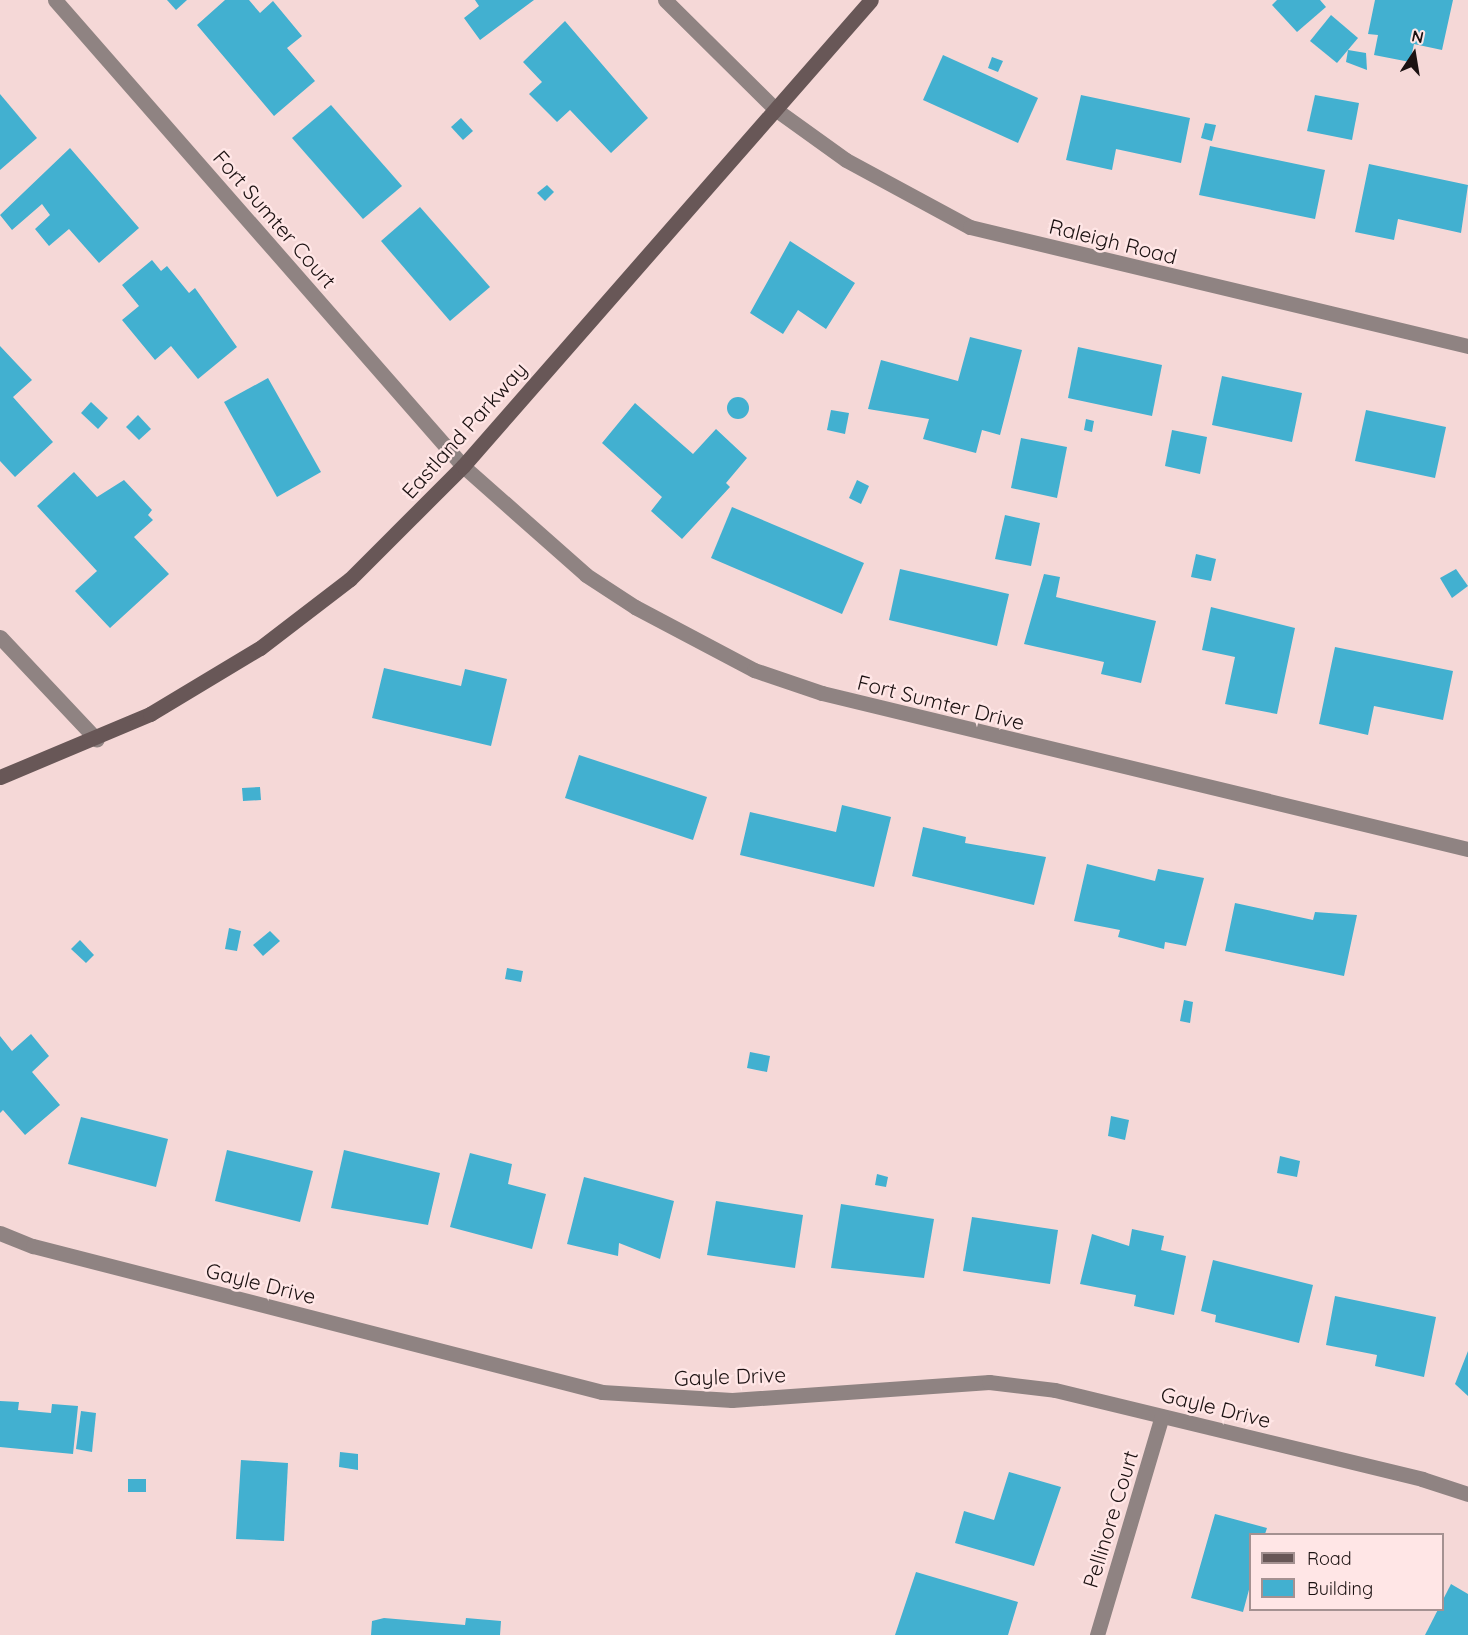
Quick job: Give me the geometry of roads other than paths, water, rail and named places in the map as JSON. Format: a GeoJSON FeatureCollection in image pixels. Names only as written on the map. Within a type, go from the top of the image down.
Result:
{"type":"FeatureCollection","features":[{"type":"Feature","properties":{"kind":"street","name":"Fort Sumter Court"},"geometry":{"type":"LineString","coordinates":[[55,0],[462,466]]}},
{"type":"Feature","properties":{"kind":"street","name":"Raleigh Road"},"geometry":{"type":"LineString","coordinates":[[665,0],[775,109],[846,160],[970,227],[1468,346]]}},
{"type":"Feature","properties":{"kind":"street","name":"Eastland Parkway"},"geometry":{"type":"LineString","coordinates":[[0,777],[97,740],[260,648],[350,579],[462,466],[871,0]]}},
{"type":"Feature","properties":{"kind":"street","name":"Fort Sumter Drive"},"geometry":{"type":"LineString","coordinates":[[462,466],[586,575],[754,670],[902,715],[1468,849]]}},
{"type":"Feature","properties":{"kind":"street"},"geometry":{"type":"LineString","coordinates":[[0,637],[97,740]]}},
{"type":"Feature","properties":{"kind":"street","name":"Gayle Drive"},"geometry":{"type":"LineString","coordinates":[[0,1233],[33,1246],[602,1392],[732,1400],[989,1382],[1055,1390],[1468,1494]]}},
{"type":"Feature","properties":{"kind":"street","name":"Pellinore Court"},"geometry":{"type":"LineString","coordinates":[[1097,1635],[1162,1416]]}}]}
